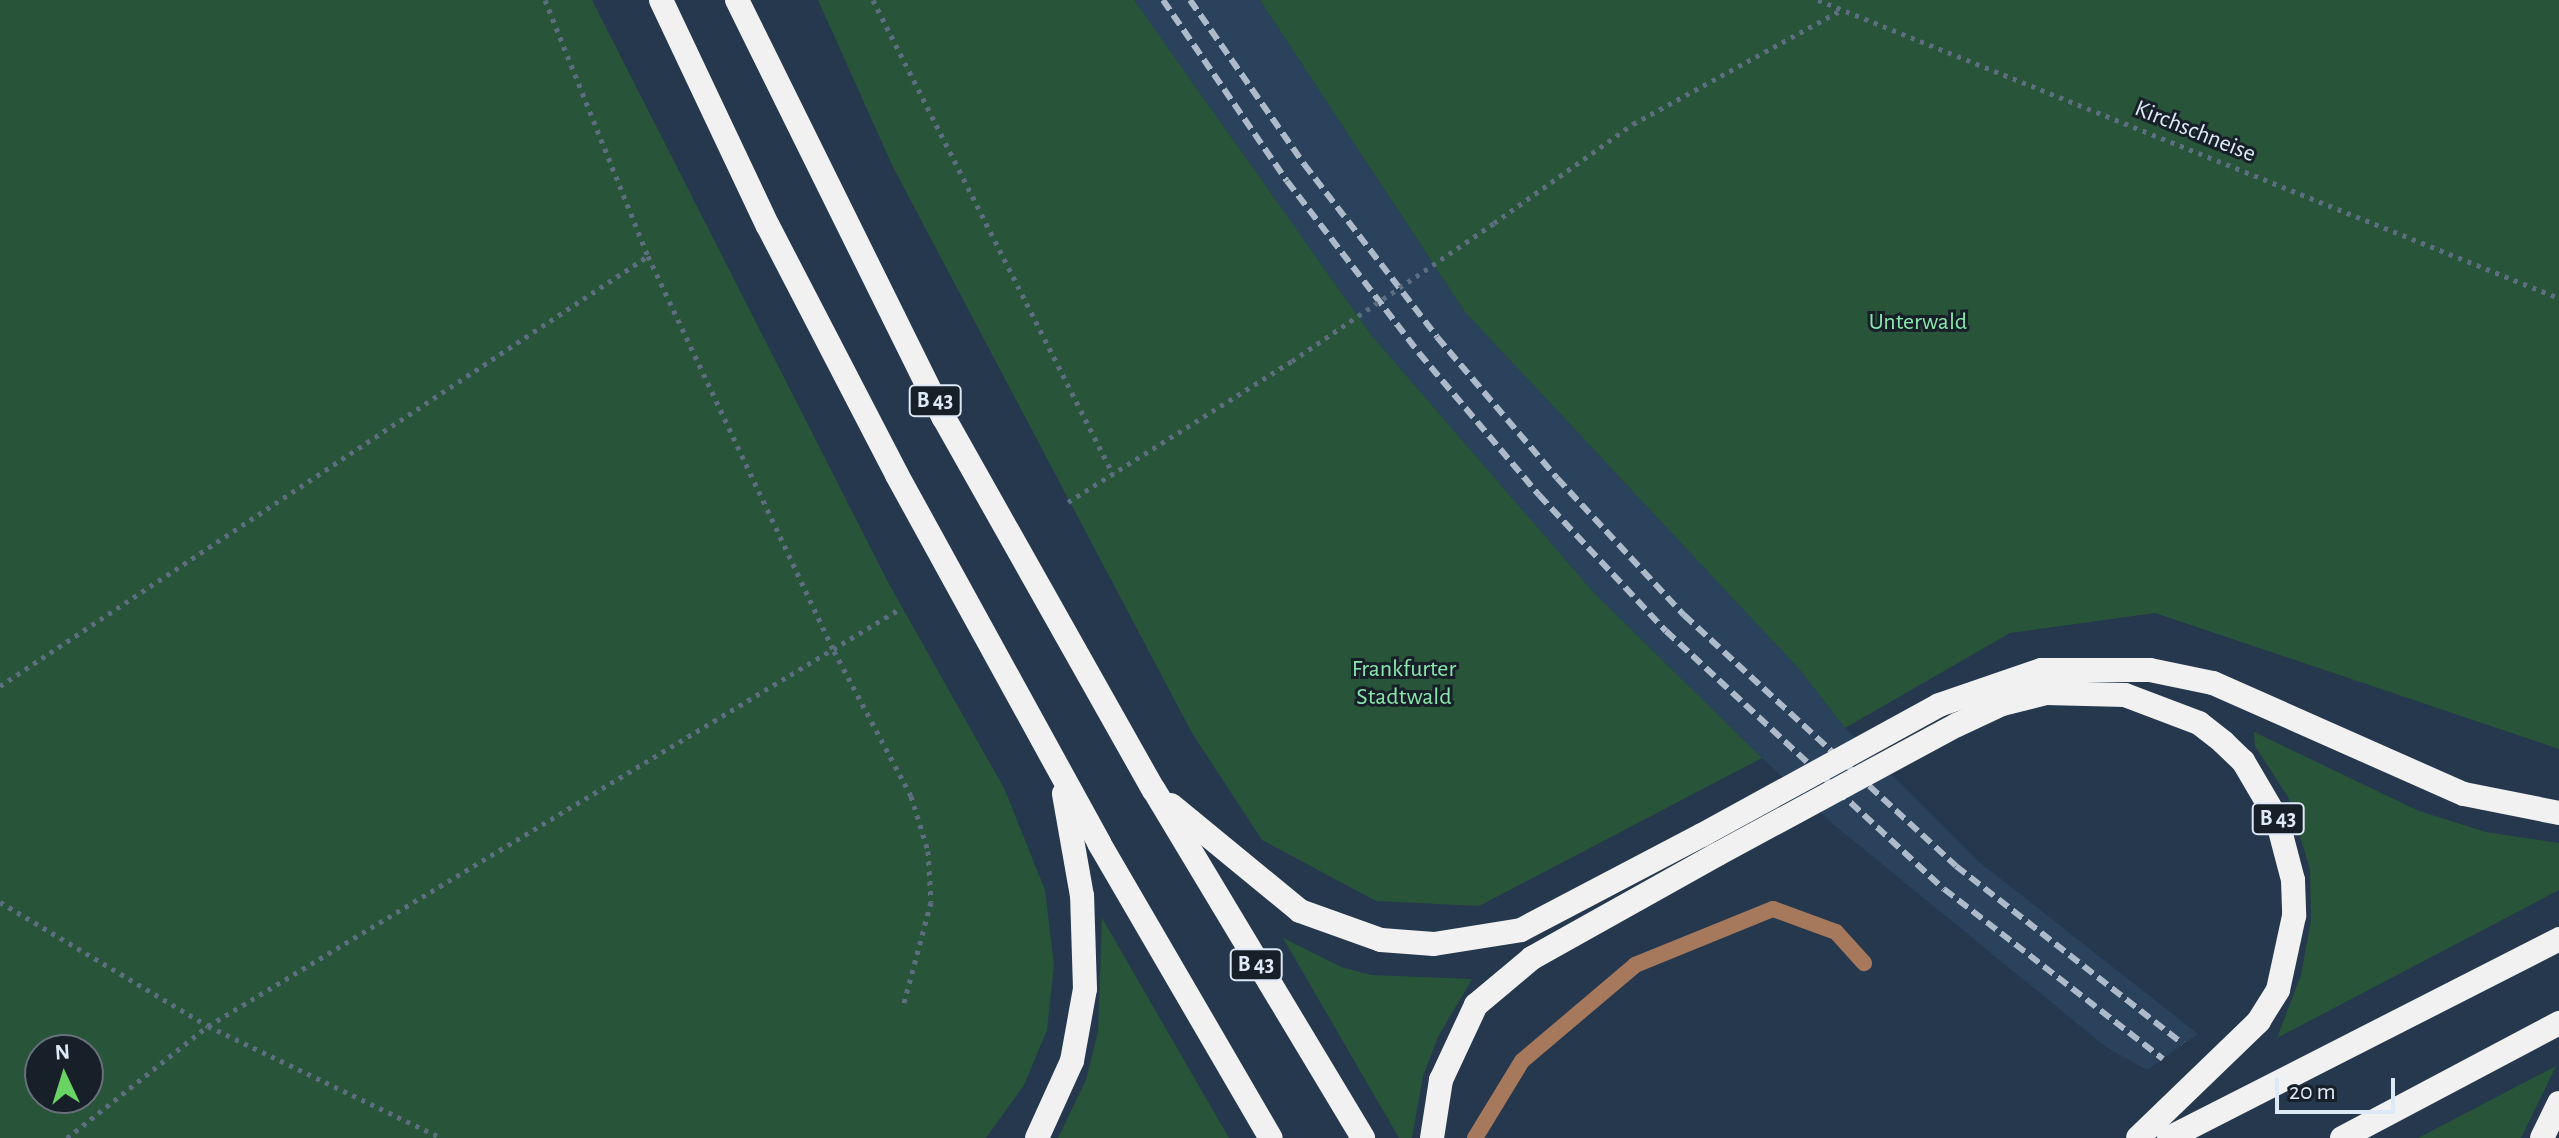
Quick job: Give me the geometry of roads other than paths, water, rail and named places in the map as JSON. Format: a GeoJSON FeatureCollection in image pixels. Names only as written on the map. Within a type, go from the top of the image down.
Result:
{"type":"FeatureCollection","features":[{"type":"Feature","properties":{"kind":"highway","name":"B 43"},"geometry":{"type":"LineString","coordinates":[[661,0],[768,226],[897,475],[1060,772],[1271,1138]]}},
{"type":"Feature","properties":{"kind":"highway","name":"B 43"},"geometry":{"type":"LineString","coordinates":[[737,0],[944,418],[1154,790],[1363,1138]]}},
{"type":"Feature","properties":{"kind":"highway"},"geometry":{"type":"LineString","coordinates":[[1154,790],[1300,911],[1381,940],[1434,944],[1477,941],[1521,930],[1939,705],[2041,670],[2150,670],[2213,683],[2464,794],[2559,813]]}},
{"type":"Feature","properties":{"kind":"highway","name":"B 43"},"geometry":{"type":"LineString","coordinates":[[1432,1138],[1441,1080],[1476,1005],[1532,958],[1957,725],[2002,704],[2046,693],[2125,695],[2188,718],[2223,742],[2243,761],[2277,819],[2293,880],[2294,916],[2278,990],[2259,1021],[2138,1138]]}},
{"type":"Feature","properties":{"kind":"highway","name":"B 43"},"geometry":{"type":"LineString","coordinates":[[1037,1138],[1072,1061],[1085,989],[1082,896],[1060,772]]}},
{"type":"Feature","properties":{"kind":"highway"},"geometry":{"type":"LineString","coordinates":[[2169,1138],[2559,939]]}},
{"type":"Feature","properties":{"kind":"highway"},"geometry":{"type":"LineString","coordinates":[[2342,1138],[2559,1023]]}},
{"type":"Feature","properties":{"kind":"highway"},"geometry":{"type":"LineString","coordinates":[[2542,1138],[2559,1103]]}},
{"type":"Feature","properties":{"kind":"lane"},"geometry":{"type":"LineString","coordinates":[[1475,1138],[1522,1061],[1635,965],[1773,909],[1836,932],[1864,963]]}},
{"type":"Feature","properties":{"kind":"railway"},"geometry":{"type":"LineString","coordinates":[[1163,0],[1287,181],[1419,353],[1539,495],[1666,631],[1944,889],[2163,1059]]}},
{"type":"Feature","properties":{"kind":"railway"},"geometry":{"type":"LineString","coordinates":[[1190,0],[1304,164],[1437,337],[1557,478],[1684,615],[1956,866],[2183,1044]]}},
{"type":"Feature","properties":{"kind":"park label","name":"Unterwald"},"geometry":{"type":"Point","coordinates":[1918,323]}},
{"type":"Feature","properties":{"kind":"park label","name":"Frankfurter Stadtwald"},"geometry":{"type":"Point","coordinates":[1404,684]}}]}
